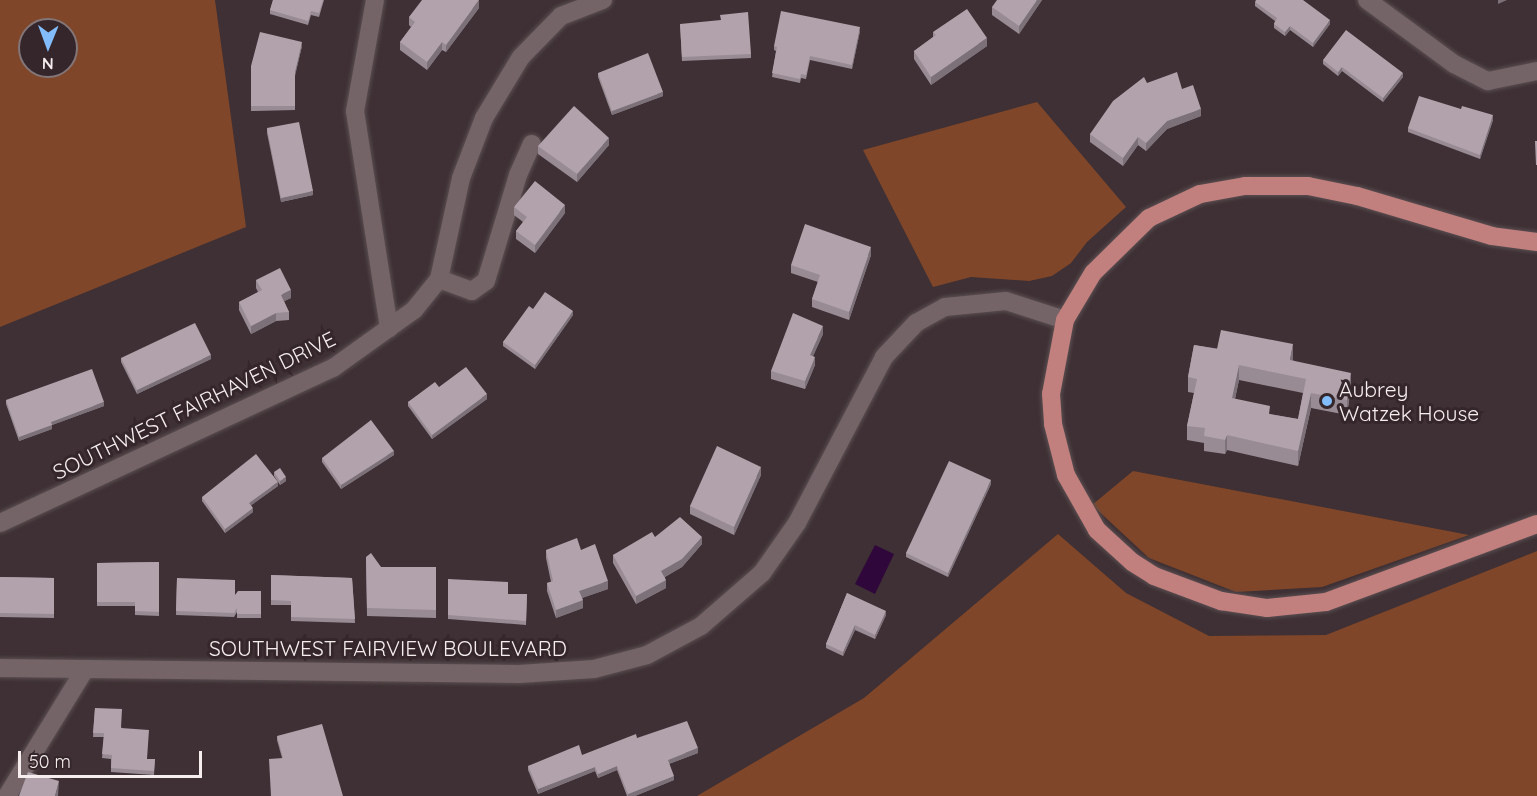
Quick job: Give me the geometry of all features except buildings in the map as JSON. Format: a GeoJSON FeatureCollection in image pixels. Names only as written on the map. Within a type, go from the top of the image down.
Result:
{"type":"FeatureCollection","features":[{"type":"Feature","properties":{"kind":"main road"},"geometry":{"type":"LineString","coordinates":[[1537,242],[1492,236],[1327,189],[1245,186],[1200,194],[1149,218],[1108,255],[1065,320],[1051,394],[1053,424],[1066,475],[1097,530],[1132,562],[1173,586],[1246,606],[1289,607],[1326,602],[1537,524]]}},
{"type":"Feature","properties":{"kind":"street"},"geometry":{"type":"LineString","coordinates":[[375,0],[364,45],[355,111],[389,328]]}},
{"type":"Feature","properties":{"kind":"street","name":"SOUTHWEST FAIRHAVEN DRIVE"},"geometry":{"type":"LineString","coordinates":[[0,523],[333,368],[414,310],[439,279],[461,178],[484,118],[521,57],[561,16],[603,0]]}},
{"type":"Feature","properties":{"kind":"street"},"geometry":{"type":"LineString","coordinates":[[1367,0],[1454,64],[1488,81],[1537,71]]}},
{"type":"Feature","properties":{"kind":"street"},"geometry":{"type":"LineString","coordinates":[[439,279],[472,291],[486,281],[511,194],[532,144]]}},
{"type":"Feature","properties":{"kind":"street","name":"SOUTHWEST FAIRVIEW BOULEVARD"},"geometry":{"type":"LineString","coordinates":[[0,668],[519,674],[594,669],[647,655],[701,626],[762,573],[797,523],[884,357],[916,323],[945,307],[1006,301],[1065,320]]}},
{"type":"Feature","properties":{"kind":"street"},"geometry":{"type":"LineString","coordinates":[[7,796],[86,669]]}},
{"type":"Feature","properties":{"kind":"shaded area"},"geometry":{"type":"Polygon","coordinates":[[[0,0],[215,0],[246,227],[0,327],[0,0]]]}},
{"type":"Feature","properties":{"kind":"shaded area"},"geometry":{"type":"Polygon","coordinates":[[[1037,102],[1126,207],[1087,242],[1071,263],[1052,276],[1029,281],[971,277],[933,287],[863,150],[1037,102]]]}},
{"type":"Feature","properties":{"kind":"shaded area"},"geometry":{"type":"Polygon","coordinates":[[[1133,471],[1469,535],[1322,587],[1236,592],[1149,558],[1092,505],[1133,471]]]}},
{"type":"Feature","properties":{"kind":"shaded area"},"geometry":{"type":"Polygon","coordinates":[[[1058,534],[1126,593],[1209,636],[1326,635],[1537,551],[1537,796],[697,796],[864,698],[1058,534]]]}},
{"type":"Feature","properties":{"kind":"shaded area"},"geometry":{"type":"Polygon","coordinates":[[[875,545],[894,554],[875,594],[855,584],[875,545]]]}},
{"type":"Feature","properties":{"kind":"place","name":"Aubrey Watzek House"},"geometry":{"type":"Point","coordinates":[1327,401]}}]}
